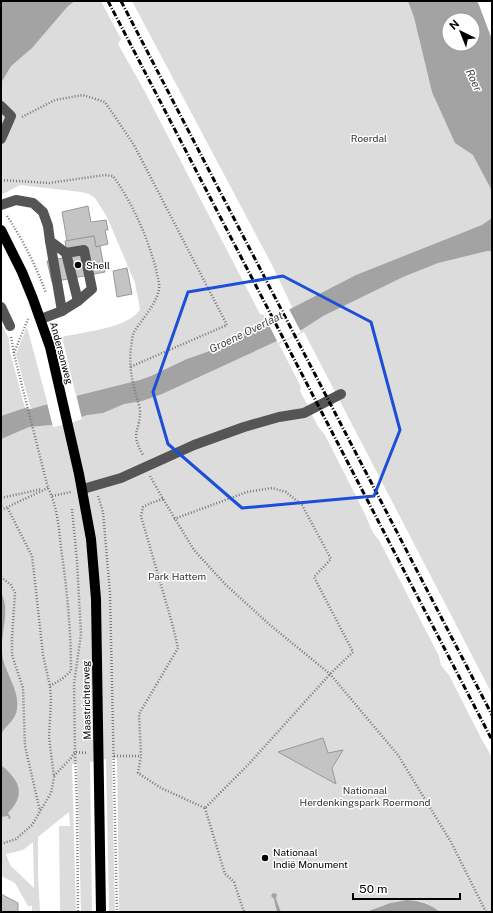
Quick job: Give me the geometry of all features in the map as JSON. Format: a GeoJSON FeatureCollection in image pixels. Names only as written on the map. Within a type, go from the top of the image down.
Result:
{"type":"FeatureCollection","features":[{"type":"Feature","properties":{"kind":"main road","name":"Andersonweg"},"geometry":{"type":"LineString","coordinates":[[1,230],[22,272],[41,319],[50,347],[83,489]]}},
{"type":"Feature","properties":{"kind":"main road","name":"Maastrichterweg"},"geometry":{"type":"LineString","coordinates":[[83,489],[91,539],[96,599],[101,912]]}},
{"type":"Feature","properties":{"kind":"lane"},"geometry":{"type":"LineString","coordinates":[[1,106],[11,116],[1,139]]}},
{"type":"Feature","properties":{"kind":"lane"},"geometry":{"type":"LineString","coordinates":[[1,205],[16,200],[33,203],[43,212],[48,226],[62,311]]}},
{"type":"Feature","properties":{"kind":"lane"},"geometry":{"type":"LineString","coordinates":[[50,241],[66,253],[78,301]]}},
{"type":"Feature","properties":{"kind":"lane"},"geometry":{"type":"LineString","coordinates":[[41,319],[62,311],[78,301],[92,289],[84,250],[66,253]]}},
{"type":"Feature","properties":{"kind":"lane"},"geometry":{"type":"LineString","coordinates":[[1,307],[10,326]]}},
{"type":"Feature","properties":{"kind":"lane"},"geometry":{"type":"LineString","coordinates":[[83,489],[121,478],[194,445],[244,427],[279,417],[304,413],[341,394]]}},
{"type":"Feature","properties":{"kind":"path"},"geometry":{"type":"LineString","coordinates":[[20,118],[55,100],[83,95],[105,102],[134,145],[227,325],[130,367]]}},
{"type":"Feature","properties":{"kind":"path"},"geometry":{"type":"LineString","coordinates":[[1,180],[49,183],[105,174],[113,176],[118,183],[142,226],[159,283],[159,290],[132,339],[130,367],[131,377],[140,409],[140,416],[135,434],[136,440],[146,461],[145,467],[174,519],[194,550],[226,585],[270,625],[330,674],[398,755],[451,842],[486,912]]}},
{"type":"Feature","properties":{"kind":"path"},"geometry":{"type":"LineString","coordinates":[[14,355],[28,320]]}},
{"type":"Feature","properties":{"kind":"path"},"geometry":{"type":"LineString","coordinates":[[10,326],[14,355],[48,488],[52,496],[58,526],[67,587],[71,641],[71,671]]}},
{"type":"Feature","properties":{"kind":"path"},"geometry":{"type":"LineString","coordinates":[[95,486],[103,512],[110,593],[115,756],[117,912]]}},
{"type":"Feature","properties":{"kind":"path"},"geometry":{"type":"LineString","coordinates":[[52,496],[70,492],[69,487]]}},
{"type":"Feature","properties":{"kind":"path"},"geometry":{"type":"LineString","coordinates":[[1,498],[48,488]]}},
{"type":"Feature","properties":{"kind":"path"},"geometry":{"type":"LineString","coordinates":[[1,510],[48,488]]}},
{"type":"Feature","properties":{"kind":"path"},"geometry":{"type":"LineString","coordinates":[[174,519],[248,492],[272,488],[286,492],[302,505],[331,559],[314,577],[353,652],[330,674],[247,766],[205,808]]}},
{"type":"Feature","properties":{"kind":"path"},"geometry":{"type":"LineString","coordinates":[[163,499],[143,507],[141,516],[178,648],[139,714],[141,756],[138,773],[161,788],[205,808],[225,874],[234,882],[244,912]]}},
{"type":"Feature","properties":{"kind":"path"},"geometry":{"type":"LineString","coordinates":[[1,844],[16,839],[32,825],[51,793],[54,777],[49,737],[51,700],[50,686],[43,655],[32,556],[7,507]]}},
{"type":"Feature","properties":{"kind":"path"},"geometry":{"type":"LineString","coordinates":[[72,508],[81,634],[74,684],[78,912]]}},
{"type":"Feature","properties":{"kind":"path"},"geometry":{"type":"LineString","coordinates":[[1,577],[12,585],[15,593],[12,655],[23,688],[25,746],[40,812]]}},
{"type":"Feature","properties":{"kind":"path"},"geometry":{"type":"LineString","coordinates":[[50,686],[62,679],[78,664]]}},
{"type":"Feature","properties":{"kind":"highlighted area"},"geometry":{"type":"Polygon","coordinates":[[[283,276],[371,322],[400,430],[374,496],[242,508],[168,444],[153,392],[188,292],[283,276]]]}},
{"type":"Feature","properties":{"kind":"green space"},"geometry":{"type":"Polygon","coordinates":[[[1,1],[101,1],[121,39],[118,44],[145,92],[260,314],[264,315],[267,321],[293,309],[272,265],[132,1],[477,1],[492,39],[492,694],[304,332],[279,344],[301,387],[300,391],[311,412],[305,419],[311,413],[319,428],[325,435],[376,537],[379,540],[439,656],[441,665],[449,675],[492,757],[492,912],[442,912],[423,902],[408,900],[387,904],[366,912],[119,912],[117,758],[112,759],[115,912],[109,912],[106,759],[90,762],[92,912],[81,912],[77,763],[72,764],[76,912],[60,912],[59,826],[70,826],[69,812],[38,837],[40,912],[32,912],[32,906],[28,906],[15,883],[1,876],[1,322],[9,339],[10,352],[25,408],[31,409],[16,354],[27,327],[48,405],[76,396],[62,337],[116,325],[135,315],[140,309],[135,283],[107,217],[95,198],[89,194],[81,192],[20,185],[3,194],[1,191],[1,1]],[[33,842],[23,850],[6,854],[10,865],[34,888],[33,842]]]}},
{"type":"Feature","properties":{"kind":"water"},"geometry":{"type":"Polygon","coordinates":[[[1,1],[75,1],[68,6],[32,48],[11,66],[1,83],[1,1]]]}},
{"type":"Feature","properties":{"kind":"water","name":"Roer"},"geometry":{"type":"Polygon","coordinates":[[[408,1],[477,1],[492,40],[492,191],[473,155],[455,143],[432,92],[414,17],[408,1]]]}},
{"type":"Feature","properties":{"kind":"water","name":"Groene Overlaat"},"geometry":{"type":"Polygon","coordinates":[[[492,218],[492,251],[438,263],[403,277],[323,316],[303,329],[162,394],[142,401],[124,404],[103,413],[87,415],[62,424],[29,427],[1,439],[1,416],[25,408],[31,409],[151,376],[187,359],[207,352],[356,275],[482,225],[492,218]]]}},
{"type":"Feature","properties":{"kind":"water"},"geometry":{"type":"Polygon","coordinates":[[[1,593],[5,607],[2,653],[3,660],[16,695],[17,709],[15,716],[1,734],[1,593]]]}},
{"type":"Feature","properties":{"kind":"water"},"geometry":{"type":"Polygon","coordinates":[[[1,765],[16,782],[19,793],[14,806],[8,813],[11,818],[9,819],[8,816],[1,817],[1,765]]]}},
{"type":"Feature","properties":{"kind":"water"},"geometry":{"type":"Polygon","coordinates":[[[273,893],[277,894],[276,899],[281,912],[277,912],[274,899],[271,896],[273,893]]]}},
{"type":"Feature","properties":{"kind":"water"},"geometry":{"type":"Polygon","coordinates":[[[406,900],[424,903],[440,912],[366,912],[390,903],[406,900]]]}},
{"type":"Feature","properties":{"kind":"pier"},"geometry":{"type":"Polygon","coordinates":[[[289,309],[301,332],[278,343],[266,319],[289,309]]]}},
{"type":"Feature","properties":{"kind":"pier"},"geometry":{"type":"Polygon","coordinates":[[[76,394],[82,419],[53,427],[47,403],[76,394]]]}},
{"type":"Feature","properties":{"kind":"building"},"geometry":{"type":"Polygon","coordinates":[[[88,206],[91,222],[106,220],[108,230],[105,230],[108,244],[96,247],[94,236],[67,241],[62,212],[88,206]]]}},
{"type":"Feature","properties":{"kind":"building"},"geometry":{"type":"Polygon","coordinates":[[[94,236],[96,247],[100,246],[105,272],[52,282],[47,261],[68,257],[65,241],[94,236]]]}},
{"type":"Feature","properties":{"kind":"building"},"geometry":{"type":"Polygon","coordinates":[[[127,268],[132,294],[117,297],[113,271],[127,268]]]}},
{"type":"Feature","properties":{"kind":"building"},"geometry":{"type":"Polygon","coordinates":[[[323,738],[328,753],[343,750],[332,768],[336,784],[278,752],[323,738]]]}},
{"type":"Feature","properties":{"kind":"building"},"geometry":{"type":"Polygon","coordinates":[[[1,894],[18,903],[18,912],[1,912],[1,894]]]}},
{"type":"Feature","properties":{"kind":"railway"},"geometry":{"type":"LineString","coordinates":[[108,1],[492,740]]}},
{"type":"Feature","properties":{"kind":"railway"},"geometry":{"type":"LineString","coordinates":[[121,1],[492,715]]}},
{"type":"Feature","properties":{"kind":"place","name":"Shell"},"geometry":{"type":"Point","coordinates":[78,265]}},
{"type":"Feature","properties":{"kind":"place","name":"Nationaal Indië Monument"},"geometry":{"type":"Point","coordinates":[265,858]}},
{"type":"Feature","properties":{"kind":"park label","name":"Roerdal"},"geometry":{"type":"Point","coordinates":[369,138]}},
{"type":"Feature","properties":{"kind":"park label","name":"Park Hattem"},"geometry":{"type":"Point","coordinates":[177,576]}},
{"type":"Feature","properties":{"kind":"park label","name":"Nationaal Herdenkingspark Roermond"},"geometry":{"type":"Point","coordinates":[365,796]}}]}
